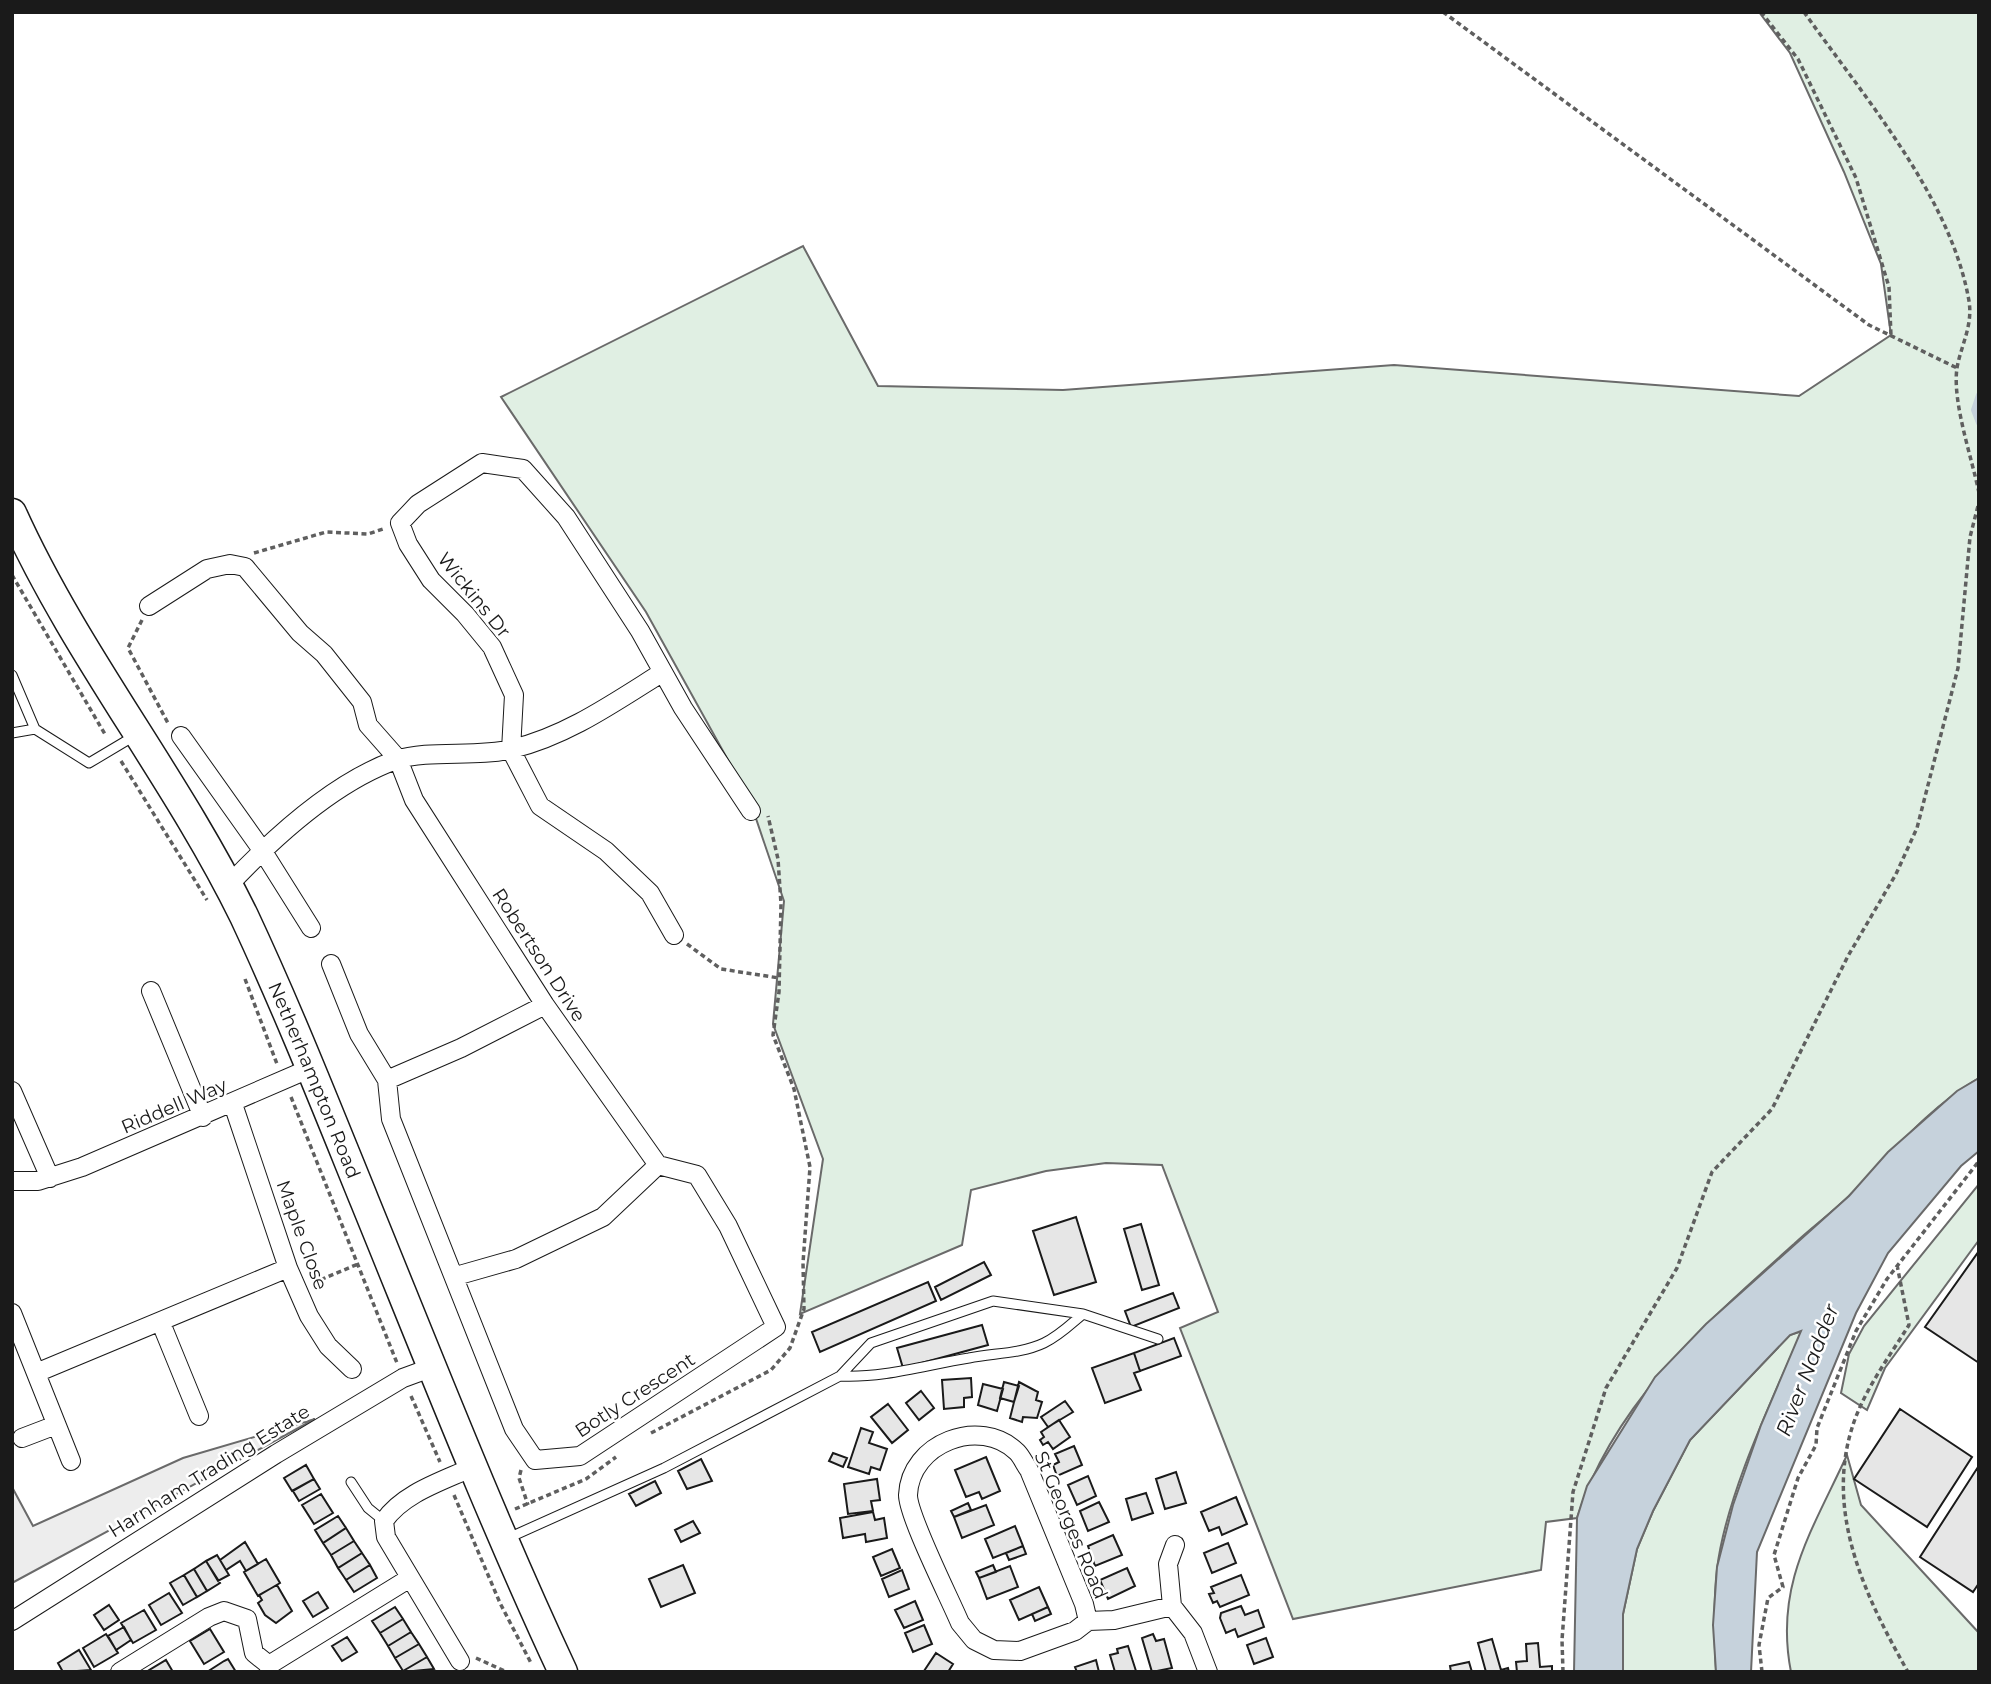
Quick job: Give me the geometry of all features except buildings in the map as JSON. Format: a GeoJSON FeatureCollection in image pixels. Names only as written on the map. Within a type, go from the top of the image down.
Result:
{"type":"FeatureCollection","features":[{"type":"Feature","properties":{"kind":"main road","name":"Netherhampton Road"},"geometry":{"type":"LineString","coordinates":[[12,513],[69,625],[138,734],[220,898],[312,1068],[502,1541],[563,1672]]}},
{"type":"Feature","properties":{"kind":"street"},"geometry":{"type":"LineString","coordinates":[[400,523],[418,504],[482,463],[523,469],[566,517],[751,811]]}},
{"type":"Feature","properties":{"kind":"street","name":"Wickins Dr"},"geometry":{"type":"LineString","coordinates":[[400,523],[408,544],[431,580],[465,614],[492,647],[514,695],[511,750]]}},
{"type":"Feature","properties":{"kind":"street"},"geometry":{"type":"LineString","coordinates":[[149,606],[207,569],[230,564],[245,567],[300,633],[324,654],[362,702],[368,725],[398,759]]}},
{"type":"Feature","properties":{"kind":"street"},"geometry":{"type":"LineString","coordinates":[[220,898],[262,850],[339,789],[398,759],[511,750],[576,725],[663,673]]}},
{"type":"Feature","properties":{"kind":"street"},"geometry":{"type":"LineString","coordinates":[[181,736],[262,850],[311,928]]}},
{"type":"Feature","properties":{"kind":"street"},"geometry":{"type":"LineString","coordinates":[[511,750],[540,806],[606,850],[650,893],[674,935]]}},
{"type":"Feature","properties":{"kind":"street","name":"Robertson Drive"},"geometry":{"type":"LineString","coordinates":[[398,759],[414,800],[545,1005],[658,1166]]}},
{"type":"Feature","properties":{"kind":"street"},"geometry":{"type":"LineString","coordinates":[[331,964],[359,1034],[387,1080],[461,1048],[545,1005]]}},
{"type":"Feature","properties":{"kind":"street"},"geometry":{"type":"LineString","coordinates":[[151,991],[173,1064],[203,1117]]}},
{"type":"Feature","properties":{"kind":"street","name":"Riddell Way"},"geometry":{"type":"LineString","coordinates":[[12,1181],[22,1183],[50,1178],[203,1117],[312,1068]]}},
{"type":"Feature","properties":{"kind":"street","name":"Botly Crescent"},"geometry":{"type":"LineString","coordinates":[[387,1080],[391,1119],[433,1228],[456,1276],[468,1318],[514,1429],[535,1460],[580,1456],[776,1327],[728,1226],[696,1174],[658,1166]]}},
{"type":"Feature","properties":{"kind":"street"},"geometry":{"type":"LineString","coordinates":[[12,1091],[50,1178]]}},
{"type":"Feature","properties":{"kind":"street","name":"Maple Close"},"geometry":{"type":"LineString","coordinates":[[233,1104],[288,1268],[309,1316],[328,1346],[352,1369]]}},
{"type":"Feature","properties":{"kind":"street"},"geometry":{"type":"LineString","coordinates":[[456,1276],[516,1259],[603,1217],[658,1166]]}},
{"type":"Feature","properties":{"kind":"street"},"geometry":{"type":"LineString","coordinates":[[36,1373],[288,1268]]}},
{"type":"Feature","properties":{"kind":"street"},"geometry":{"type":"LineString","coordinates":[[12,1313],[71,1461]]}},
{"type":"Feature","properties":{"kind":"street"},"geometry":{"type":"LineString","coordinates":[[161,1323],[199,1416]]}},
{"type":"Feature","properties":{"kind":"street","name":"Harnham Trading Estate"},"geometry":{"type":"LineString","coordinates":[[12,1621],[265,1461],[403,1378],[433,1367]]}},
{"type":"Feature","properties":{"kind":"street"},"geometry":{"type":"LineString","coordinates":[[22,1438],[56,1425]]}},
{"type":"Feature","properties":{"kind":"street","name":"St Georges Road"},"geometry":{"type":"LineString","coordinates":[[1088,1621],[1084,1604],[1029,1470],[1017,1452],[979,1435],[961,1436],[929,1451],[912,1479],[909,1505],[960,1623],[974,1640],[994,1650],[1020,1651],[1075,1631],[1088,1621],[1114,1620],[1172,1606]]}},
{"type":"Feature","properties":{"kind":"street"},"geometry":{"type":"LineString","coordinates":[[460,1661],[386,1537],[384,1521],[392,1509],[410,1497],[473,1467]]}},
{"type":"Feature","properties":{"kind":"street"},"geometry":{"type":"LineString","coordinates":[[1175,1545],[1168,1564],[1172,1606],[1193,1633],[1208,1672]]}},
{"type":"Feature","properties":{"kind":"street"},"geometry":{"type":"LineString","coordinates":[[120,1672],[209,1617],[224,1611],[247,1619],[254,1653],[269,1668],[410,1578]]}},
{"type":"Feature","properties":{"kind":"lane"},"geometry":{"type":"LineString","coordinates":[[12,675],[36,729],[89,763],[138,734]]}},
{"type":"Feature","properties":{"kind":"lane"},"geometry":{"type":"LineString","coordinates":[[12,733],[36,729]]}},
{"type":"Feature","properties":{"kind":"lane"},"geometry":{"type":"LineString","coordinates":[[502,1541],[664,1468],[840,1376],[871,1343],[993,1301],[1083,1314],[1157,1339]]}},
{"type":"Feature","properties":{"kind":"lane"},"geometry":{"type":"LineString","coordinates":[[840,1376],[891,1374],[1016,1351],[1042,1344],[1083,1314]]}},
{"type":"Feature","properties":{"kind":"lane"},"geometry":{"type":"LineString","coordinates":[[351,1482],[368,1508],[384,1521]]}},
{"type":"Feature","properties":{"kind":"path"},"geometry":{"type":"LineString","coordinates":[[1443,12],[1869,325],[1957,369]]}},
{"type":"Feature","properties":{"kind":"path"},"geometry":{"type":"LineString","coordinates":[[1761,12],[1798,58],[1856,178],[1889,287],[1891,336]]}},
{"type":"Feature","properties":{"kind":"path"},"geometry":{"type":"LineString","coordinates":[[1804,12],[1912,166],[1954,244],[1969,303],[1967,343],[1957,369],[1960,416],[1979,493]]}},
{"type":"Feature","properties":{"kind":"path"},"geometry":{"type":"LineString","coordinates":[[1563,1672],[1562,1640],[1573,1492],[1606,1388],[1678,1268],[1712,1172],[1772,1109],[1848,956],[1896,874],[1917,828],[1958,668],[1970,537],[1979,502]]}},
{"type":"Feature","properties":{"kind":"path"},"geometry":{"type":"LineString","coordinates":[[230,564],[268,547],[326,532],[368,534],[400,523]]}},
{"type":"Feature","properties":{"kind":"path"},"geometry":{"type":"LineString","coordinates":[[12,575],[113,749],[220,898]]}},
{"type":"Feature","properties":{"kind":"path"},"geometry":{"type":"LineString","coordinates":[[674,935],[722,969],[779,978]]}},
{"type":"Feature","properties":{"kind":"path"},"geometry":{"type":"LineString","coordinates":[[241,969],[403,1378],[500,1603],[535,1671]]}},
{"type":"Feature","properties":{"kind":"path"},"geometry":{"type":"LineString","coordinates":[[1762,1672],[1759,1645],[1768,1598],[1783,1587],[1774,1555],[1798,1478],[1816,1445],[1817,1427],[1856,1331],[1897,1265],[1979,1161]]}},
{"type":"Feature","properties":{"kind":"path"},"geometry":{"type":"LineString","coordinates":[[1972,1168],[1979,1169]]}},
{"type":"Feature","properties":{"kind":"path"},"geometry":{"type":"LineString","coordinates":[[299,1289],[358,1264]]}},
{"type":"Feature","properties":{"kind":"path"},"geometry":{"type":"LineString","coordinates":[[1897,1265],[1909,1325],[1852,1426],[1843,1465],[1843,1516],[1858,1570],[1908,1672]]}},
{"type":"Feature","properties":{"kind":"green space"},"geometry":{"type":"Polygon","coordinates":[[[1759,12],[1979,12],[1979,1078],[1942,1103],[1850,1195],[1728,1304],[1666,1367],[1614,1438],[1593,1476],[1577,1518],[1546,1522],[1541,1570],[1293,1619],[1180,1328],[1218,1312],[1162,1165],[1106,1163],[1046,1171],[971,1190],[962,1245],[800,1314],[823,1159],[773,1024],[784,901],[749,798],[646,612],[501,397],[803,246],[878,386],[1063,390],[1394,365],[1799,396],[1891,335],[1881,264],[1844,172],[1790,53],[1759,12]]]}},
{"type":"Feature","properties":{"kind":"green space"},"geometry":{"type":"Polygon","coordinates":[[[1979,1184],[1979,1240],[1885,1368],[1867,1410],[1841,1393],[1849,1354],[1864,1326],[1979,1184]]]}},
{"type":"Feature","properties":{"kind":"green space"},"geometry":{"type":"Polygon","coordinates":[[[1802,1331],[1740,1479],[1722,1540],[1715,1595],[1716,1672],[1623,1672],[1623,1614],[1637,1549],[1653,1511],[1690,1440],[1790,1335],[1802,1331]]]}},
{"type":"Feature","properties":{"kind":"green space"},"geometry":{"type":"Polygon","coordinates":[[[1847,1455],[1861,1505],[1979,1633],[1979,1672],[1791,1672],[1787,1641],[1792,1586],[1809,1534],[1847,1455]]]}},
{"type":"Feature","properties":{"kind":"shaded area"},"geometry":{"type":"Polygon","coordinates":[[[315,1419],[12,1583],[12,1487],[33,1526],[183,1458],[315,1419]]]}},
{"type":"Feature","properties":{"kind":"water","name":"River Nadder"},"geometry":{"type":"Polygon","coordinates":[[[1979,1078],[1979,1151],[1961,1166],[1888,1253],[1856,1313],[1757,1552],[1751,1672],[1716,1672],[1713,1625],[1717,1567],[1733,1505],[1761,1425],[1801,1331],[1790,1335],[1690,1440],[1653,1511],[1637,1549],[1623,1614],[1623,1672],[1574,1672],[1577,1518],[1587,1486],[1655,1377],[1706,1324],[1849,1196],[1888,1152],[1957,1091],[1979,1078]]]}},
{"type":"Feature","properties":{"kind":"waterway"},"geometry":{"type":"LineString","coordinates":[[1979,395],[1974,410],[1979,423]]}}]}
